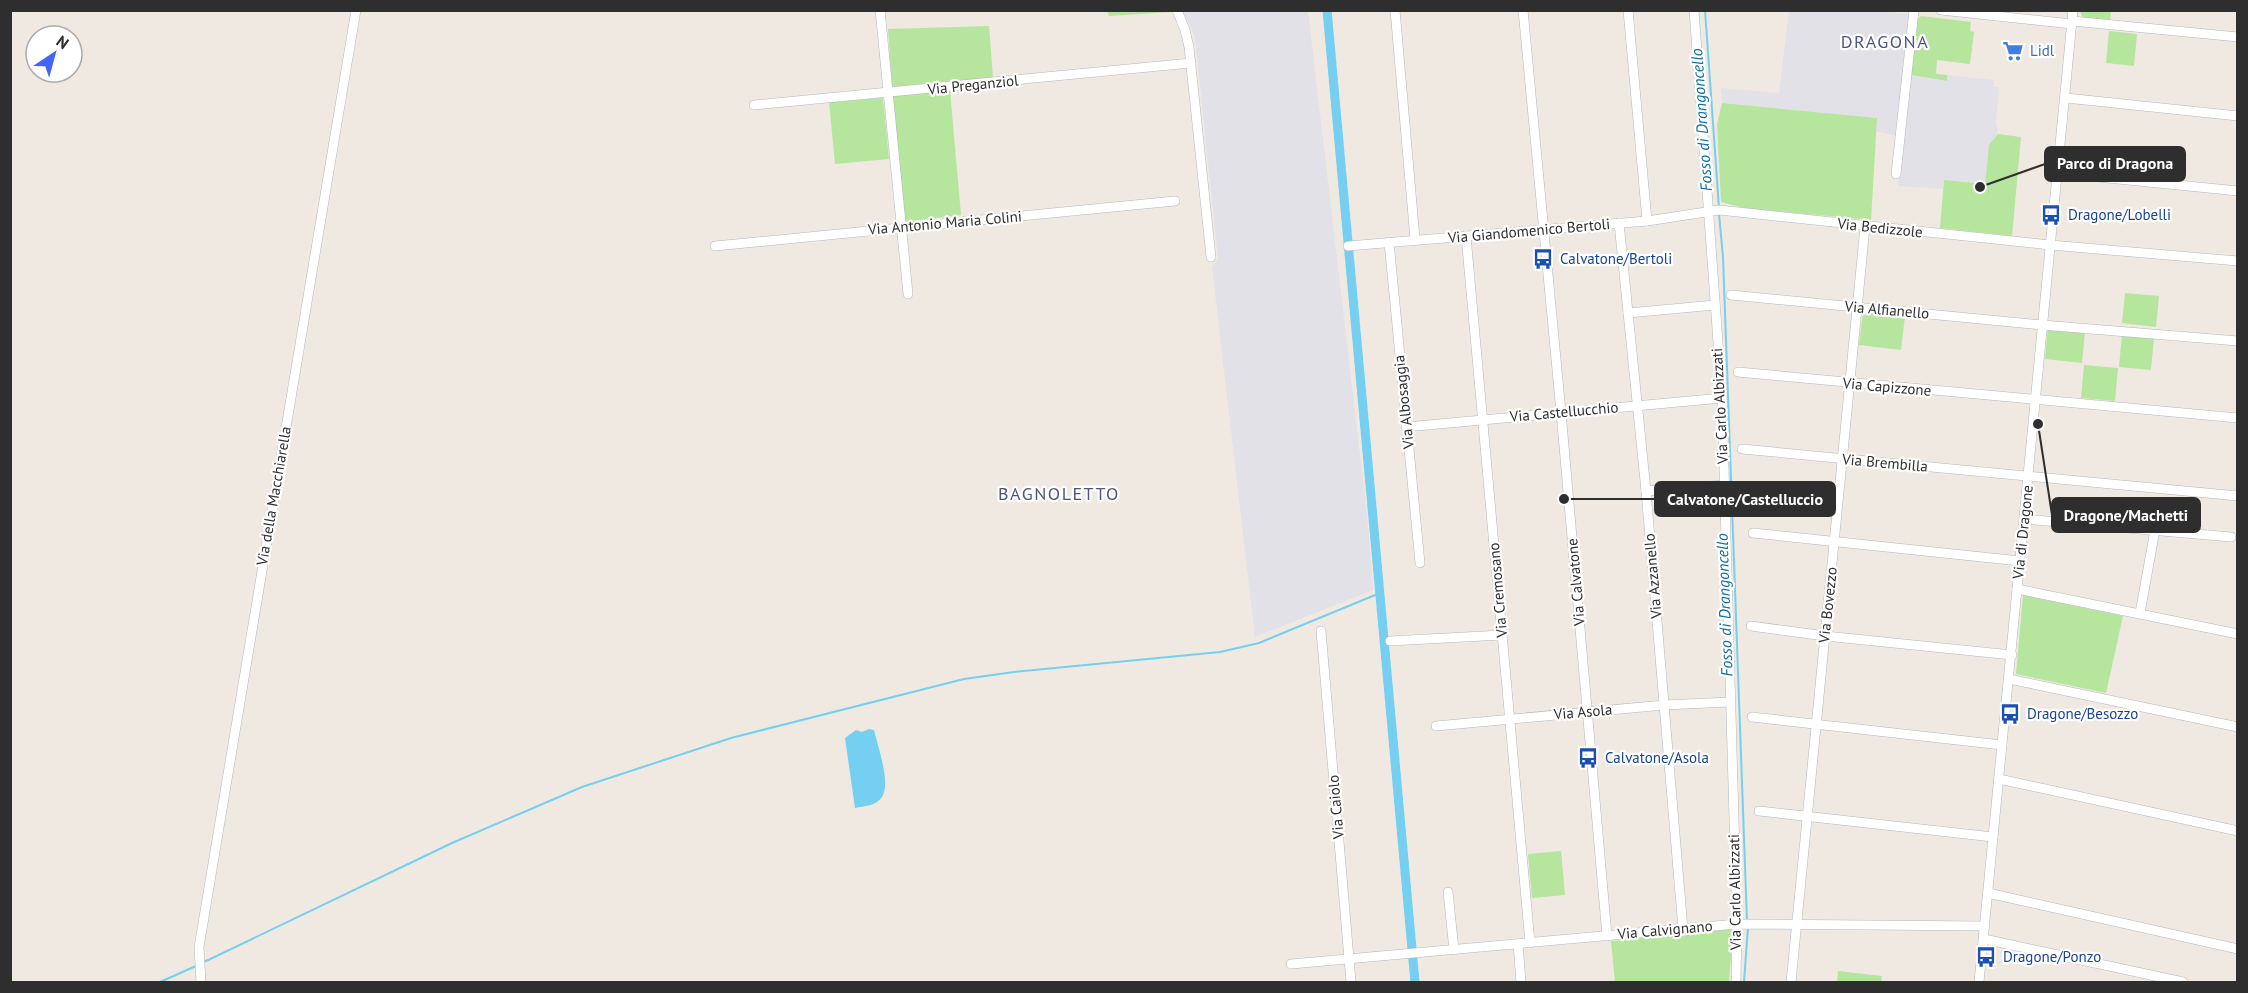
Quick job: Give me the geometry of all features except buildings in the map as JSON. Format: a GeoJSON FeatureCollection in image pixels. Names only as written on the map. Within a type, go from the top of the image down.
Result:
{"type":"FeatureCollection","features":[{"type":"Feature","properties":{"kind":"street","name":"Via della Macchiarella"},"geometry":{"type":"LineString","coordinates":[[201,979],[199,947],[356,10]]}},
{"type":"Feature","properties":{"kind":"street"},"geometry":{"type":"LineString","coordinates":[[880,10],[908,294]]}},
{"type":"Feature","properties":{"kind":"street"},"geometry":{"type":"LineString","coordinates":[[1178,10],[1187,34],[1191,63],[1211,257]]}},
{"type":"Feature","properties":{"kind":"street"},"geometry":{"type":"LineString","coordinates":[[1395,10],[1415,239]]}},
{"type":"Feature","properties":{"kind":"street","name":"Via Calvatone"},"geometry":{"type":"LineString","coordinates":[[1523,10],[1561,412],[1606,936]]}},
{"type":"Feature","properties":{"kind":"street"},"geometry":{"type":"LineString","coordinates":[[1628,10],[1647,221]]}},
{"type":"Feature","properties":{"kind":"street","name":"Via Carlo Albizzati"},"geometry":{"type":"LineString","coordinates":[[1694,10],[1722,398],[1737,924],[1736,982]]}},
{"type":"Feature","properties":{"kind":"street"},"geometry":{"type":"LineString","coordinates":[[1896,174],[1914,10]]}},
{"type":"Feature","properties":{"kind":"street"},"geometry":{"type":"LineString","coordinates":[[1941,10],[2238,37]]}},
{"type":"Feature","properties":{"kind":"street","name":"Via di Dragone"},"geometry":{"type":"LineString","coordinates":[[1979,982],[2073,10]]}},
{"type":"Feature","properties":{"kind":"street","name":"Via Preganziol"},"geometry":{"type":"LineString","coordinates":[[754,105],[1191,63]]}},
{"type":"Feature","properties":{"kind":"street"},"geometry":{"type":"LineString","coordinates":[[2066,98],[2238,116]]}},
{"type":"Feature","properties":{"kind":"street"},"geometry":{"type":"LineString","coordinates":[[2058,173],[2238,191]]}},
{"type":"Feature","properties":{"kind":"street","name":"Via Antonio Maria Colini"},"geometry":{"type":"LineString","coordinates":[[715,246],[1175,201]]}},
{"type":"Feature","properties":{"kind":"street","name":"Via Bedizzole"},"geometry":{"type":"LineString","coordinates":[[1709,213],[1729,211],[1865,227],[2238,261]]}},
{"type":"Feature","properties":{"kind":"street","name":"Via Giandomenico Bertoli"},"geometry":{"type":"LineString","coordinates":[[1348,246],[1647,221],[1709,213]]}},
{"type":"Feature","properties":{"kind":"street","name":"Via Azzanello"},"geometry":{"type":"LineString","coordinates":[[1619,223],[1646,491],[1683,929]]}},
{"type":"Feature","properties":{"kind":"street","name":"Via Bovezzo"},"geometry":{"type":"LineString","coordinates":[[1791,982],[1865,227]]}},
{"type":"Feature","properties":{"kind":"street","name":"Via Cremosano"},"geometry":{"type":"LineString","coordinates":[[1466,236],[1530,944]]}},
{"type":"Feature","properties":{"kind":"street","name":"Via Albosaggia"},"geometry":{"type":"LineString","coordinates":[[1389,242],[1420,563]]}},
{"type":"Feature","properties":{"kind":"street","name":"Via Alfianello"},"geometry":{"type":"LineString","coordinates":[[1731,295],[2238,341]]}},
{"type":"Feature","properties":{"kind":"street"},"geometry":{"type":"LineString","coordinates":[[1628,313],[1715,305]]}},
{"type":"Feature","properties":{"kind":"street","name":"Via Capizzone"},"geometry":{"type":"LineString","coordinates":[[1738,372],[2238,418]]}},
{"type":"Feature","properties":{"kind":"street","name":"Via Castellucchio"},"geometry":{"type":"LineString","coordinates":[[1407,427],[1722,398]]}},
{"type":"Feature","properties":{"kind":"street","name":"Via Brembilla"},"geometry":{"type":"LineString","coordinates":[[1742,449],[2238,496]]}},
{"type":"Feature","properties":{"kind":"street"},"geometry":{"type":"LineString","coordinates":[[1646,491],[1724,484]]}},
{"type":"Feature","properties":{"kind":"street"},"geometry":{"type":"LineString","coordinates":[[2024,519],[2231,537]]}},
{"type":"Feature","properties":{"kind":"street"},"geometry":{"type":"LineString","coordinates":[[2140,613],[2155,530]]}},
{"type":"Feature","properties":{"kind":"street"},"geometry":{"type":"LineString","coordinates":[[1753,533],[2019,561]]}},
{"type":"Feature","properties":{"kind":"street"},"geometry":{"type":"LineString","coordinates":[[2017,589],[2238,634]]}},
{"type":"Feature","properties":{"kind":"street"},"geometry":{"type":"LineString","coordinates":[[1751,626],[2012,655]]}},
{"type":"Feature","properties":{"kind":"street","name":"Via Caiolo"},"geometry":{"type":"LineString","coordinates":[[1321,631],[1351,982]]}},
{"type":"Feature","properties":{"kind":"street"},"geometry":{"type":"LineString","coordinates":[[1390,641],[1502,635]]}},
{"type":"Feature","properties":{"kind":"street"},"geometry":{"type":"LineString","coordinates":[[2009,679],[2238,727]]}},
{"type":"Feature","properties":{"kind":"street","name":"Via Asola"},"geometry":{"type":"LineString","coordinates":[[1436,726],[1664,705],[1730,702]]}},
{"type":"Feature","properties":{"kind":"street"},"geometry":{"type":"LineString","coordinates":[[1752,717],[2002,745]]}},
{"type":"Feature","properties":{"kind":"street"},"geometry":{"type":"LineString","coordinates":[[1999,779],[2238,831]]}},
{"type":"Feature","properties":{"kind":"street"},"geometry":{"type":"LineString","coordinates":[[1759,811],[1993,837]]}},
{"type":"Feature","properties":{"kind":"street"},"geometry":{"type":"LineString","coordinates":[[1448,892],[1454,950]]}},
{"type":"Feature","properties":{"kind":"street"},"geometry":{"type":"LineString","coordinates":[[1988,893],[2238,949]]}},
{"type":"Feature","properties":{"kind":"street","name":"Via Calvignano"},"geometry":{"type":"LineString","coordinates":[[1291,964],[1737,924],[1985,926]]}},
{"type":"Feature","properties":{"kind":"street"},"geometry":{"type":"LineString","coordinates":[[1984,939],[2182,982]]}},
{"type":"Feature","properties":{"kind":"street"},"geometry":{"type":"LineString","coordinates":[[1518,944],[1521,982]]}},
{"type":"Feature","properties":{"kind":"shaded area"},"geometry":{"type":"Polygon","coordinates":[[[1863,10],[1909,14],[1896,136],[1876,131],[1877,118],[1722,103],[1721,88],[1779,93],[1789,11],[1863,10]]]}},
{"type":"Feature","properties":{"kind":"shaded area"},"geometry":{"type":"Polygon","coordinates":[[[1183,11],[1308,11],[1367,514],[1373,590],[1255,637],[1212,267],[1218,259],[1195,37],[1183,11]]]}},
{"type":"Feature","properties":{"kind":"shaded area"},"geometry":{"type":"Polygon","coordinates":[[[1911,75],[1946,81],[1947,75],[1994,80],[1994,87],[1999,87],[1996,121],[1998,134],[1989,145],[1985,184],[1944,180],[1943,189],[1898,186],[1911,75]]]}},
{"type":"Feature","properties":{"kind":"green space"},"geometry":{"type":"Polygon","coordinates":[[[1107,11],[1171,11],[1109,16],[1107,11]]]}},
{"type":"Feature","properties":{"kind":"green space"},"geometry":{"type":"Polygon","coordinates":[[[2080,11],[2111,11],[2110,20],[2083,18],[2080,11]]]}},
{"type":"Feature","properties":{"kind":"green space"},"geometry":{"type":"Polygon","coordinates":[[[1921,16],[1971,22],[1970,31],[1974,32],[1970,64],[1937,60],[1936,74],[1947,75],[1947,81],[1911,75],[1918,19],[1921,16]]]}},
{"type":"Feature","properties":{"kind":"green space"},"geometry":{"type":"Polygon","coordinates":[[[989,26],[993,78],[892,87],[888,29],[989,26]]]}},
{"type":"Feature","properties":{"kind":"green space"},"geometry":{"type":"Polygon","coordinates":[[[2109,31],[2137,34],[2134,66],[2106,63],[2109,31]]]}},
{"type":"Feature","properties":{"kind":"green space"},"geometry":{"type":"Polygon","coordinates":[[[950,91],[961,215],[904,222],[893,95],[950,91]]]}},
{"type":"Feature","properties":{"kind":"green space"},"geometry":{"type":"Polygon","coordinates":[[[883,98],[889,159],[835,164],[829,102],[883,98]]]}},
{"type":"Feature","properties":{"kind":"green space"},"geometry":{"type":"Polygon","coordinates":[[[1722,103],[1877,118],[1871,220],[1744,208],[1721,202],[1717,124],[1722,103]]]}},
{"type":"Feature","properties":{"kind":"green space"},"geometry":{"type":"Polygon","coordinates":[[[1998,134],[2021,137],[2012,236],[1940,228],[1944,180],[1985,184],[1989,145],[1998,134]]]}},
{"type":"Feature","properties":{"kind":"green space"},"geometry":{"type":"Polygon","coordinates":[[[2125,293],[2159,296],[2156,327],[2122,323],[2125,293]]]}},
{"type":"Feature","properties":{"kind":"green space"},"geometry":{"type":"Polygon","coordinates":[[[1863,312],[1905,316],[1901,350],[1859,345],[1863,312]]]}},
{"type":"Feature","properties":{"kind":"green space"},"geometry":{"type":"Polygon","coordinates":[[[2048,328],[2085,331],[2082,363],[2045,359],[2048,328]]]}},
{"type":"Feature","properties":{"kind":"green space"},"geometry":{"type":"Polygon","coordinates":[[[2122,334],[2154,337],[2151,370],[2119,367],[2122,334]]]}},
{"type":"Feature","properties":{"kind":"green space"},"geometry":{"type":"Polygon","coordinates":[[[2084,365],[2118,368],[2115,401],[2081,398],[2084,365]]]}},
{"type":"Feature","properties":{"kind":"green space"},"geometry":{"type":"Polygon","coordinates":[[[2023,595],[2123,616],[2106,693],[2016,674],[2023,595]]]}},
{"type":"Feature","properties":{"kind":"green space"},"geometry":{"type":"Polygon","coordinates":[[[1561,851],[1565,895],[1532,898],[1528,854],[1561,851]]]}},
{"type":"Feature","properties":{"kind":"green space"},"geometry":{"type":"Polygon","coordinates":[[[1733,929],[1729,982],[1615,982],[1611,941],[1733,929]]]}},
{"type":"Feature","properties":{"kind":"green space"},"geometry":{"type":"Polygon","coordinates":[[[1838,971],[1882,976],[1881,982],[1837,982],[1838,971]]]}},
{"type":"Feature","properties":{"kind":"water"},"geometry":{"type":"Polygon","coordinates":[[[869,729],[874,730],[881,755],[884,791],[877,802],[855,808],[845,738],[856,730],[862,732],[869,729]]]}},
{"type":"Feature","properties":{"kind":"waterway"},"geometry":{"type":"LineString","coordinates":[[1327,10],[1415,982]]}},
{"type":"Feature","properties":{"kind":"waterway","name":"Fosso di Drangoncello"},"geometry":{"type":"LineString","coordinates":[[1705,10],[1719,208]]}},
{"type":"Feature","properties":{"kind":"waterway","name":"Fosso di Drangoncello"},"geometry":{"type":"LineString","coordinates":[[1719,214],[1723,257],[1747,921]]}},
{"type":"Feature","properties":{"kind":"waterway"},"geometry":{"type":"LineString","coordinates":[[204,962],[452,843],[582,787],[731,738],[964,679],[1220,652],[1259,643],[1380,593]]}},
{"type":"Feature","properties":{"kind":"waterway","name":"Fosso di Drangoncello"},"geometry":{"type":"LineString","coordinates":[[1744,982],[1748,927]]}},
{"type":"Feature","properties":{"kind":"waterway"},"geometry":{"type":"LineString","coordinates":[[160,982],[196,966]]}},
{"type":"Feature","properties":{"kind":"place","name":"Lidl"},"geometry":{"type":"Point","coordinates":[2013,51]}},
{"type":"Feature","properties":{"kind":"place","name":"Parco di Dragona"},"geometry":{"type":"Point","coordinates":[1980,187]}},
{"type":"Feature","properties":{"kind":"place","name":"Dragone/Lobelli"},"geometry":{"type":"Point","coordinates":[2051,215]}},
{"type":"Feature","properties":{"kind":"place","name":"Calvatone/Bertoli"},"geometry":{"type":"Point","coordinates":[1543,259]}},
{"type":"Feature","properties":{"kind":"place","name":"Dragone/Machetti"},"geometry":{"type":"Point","coordinates":[2038,424]}},
{"type":"Feature","properties":{"kind":"place","name":"Calvatone/Castelluccio"},"geometry":{"type":"Point","coordinates":[1564,499]}},
{"type":"Feature","properties":{"kind":"place","name":"Dragone/Besozzo"},"geometry":{"type":"Point","coordinates":[2010,714]}},
{"type":"Feature","properties":{"kind":"place","name":"Calvatone/Asola"},"geometry":{"type":"Point","coordinates":[1588,758]}},
{"type":"Feature","properties":{"kind":"place","name":"Dragone/Ponzo"},"geometry":{"type":"Point","coordinates":[1986,957]}},
{"type":"Feature","properties":{"kind":"district","name":"DRAGONA"},"geometry":{"type":"Point","coordinates":[1885,42]}},
{"type":"Feature","properties":{"kind":"district","name":"BAGNOLETTO"},"geometry":{"type":"Point","coordinates":[1059,494]}}]}
